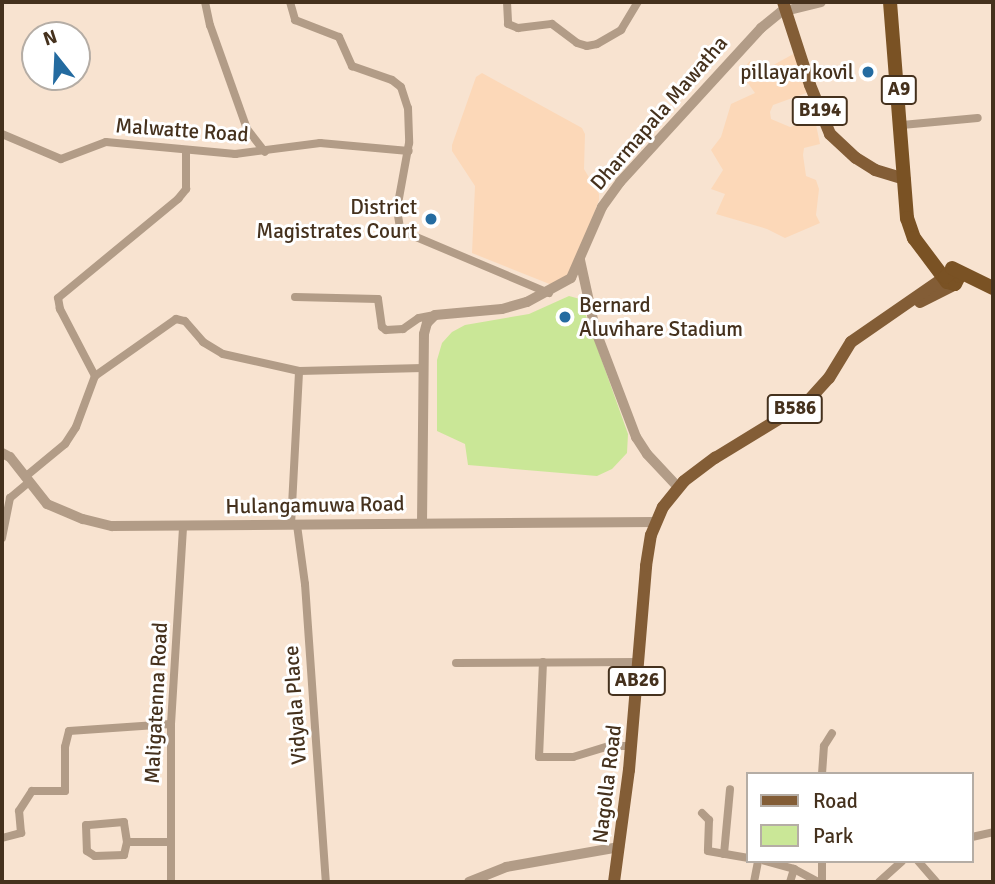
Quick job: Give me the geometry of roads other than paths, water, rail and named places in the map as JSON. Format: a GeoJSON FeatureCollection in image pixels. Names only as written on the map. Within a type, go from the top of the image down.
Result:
{"type":"FeatureCollection","features":[{"type":"Feature","properties":{"kind":"highway","name":"A9"},"geometry":{"type":"LineString","coordinates":[[890,2],[908,225],[929,256],[952,277],[993,289]]}},
{"type":"Feature","properties":{"kind":"main road","name":"B194"},"geometry":{"type":"LineString","coordinates":[[785,6],[830,134],[856,158],[876,170],[905,180]]}},
{"type":"Feature","properties":{"kind":"main road","name":"B586"},"geometry":{"type":"LineString","coordinates":[[678,487],[715,458],[808,401],[829,377],[850,342],[952,277]]}},
{"type":"Feature","properties":{"kind":"main road","name":"Nagolla Road"},"geometry":{"type":"LineString","coordinates":[[614,882],[631,746],[646,566],[656,522],[678,487]]}},
{"type":"Feature","properties":{"kind":"street"},"geometry":{"type":"LineString","coordinates":[[205,2],[210,25],[247,129],[265,152]]}},
{"type":"Feature","properties":{"kind":"street"},"geometry":{"type":"LineString","coordinates":[[290,2],[295,20],[339,37],[352,65],[392,80],[401,87],[408,108],[408,151],[397,209],[400,227],[408,234],[549,293]]}},
{"type":"Feature","properties":{"kind":"street"},"geometry":{"type":"LineString","coordinates":[[507,2],[505,17],[508,24],[519,28],[552,24],[577,43],[587,46],[597,44],[621,30],[638,2]]}},
{"type":"Feature","properties":{"kind":"street"},"geometry":{"type":"LineString","coordinates":[[785,6],[821,2]]}},
{"type":"Feature","properties":{"kind":"street","name":"Dharmapala Mawatha"},"geometry":{"type":"LineString","coordinates":[[549,293],[571,278],[602,207],[620,182],[754,34],[785,6]]}},
{"type":"Feature","properties":{"kind":"street"},"geometry":{"type":"LineString","coordinates":[[902,125],[978,118]]}},
{"type":"Feature","properties":{"kind":"street","name":"Malwatte Road"},"geometry":{"type":"LineString","coordinates":[[2,134],[61,159],[106,142],[186,152],[235,154],[320,143],[408,151]]}},
{"type":"Feature","properties":{"kind":"street"},"geometry":{"type":"LineString","coordinates":[[95,376],[60,309],[58,298],[178,199],[186,189],[186,152]]}},
{"type":"Feature","properties":{"kind":"street"},"geometry":{"type":"LineString","coordinates":[[579,257],[596,330],[636,437],[647,454],[678,487]]}},
{"type":"Feature","properties":{"kind":"street"},"geometry":{"type":"LineString","coordinates":[[295,298],[378,299],[382,327],[386,330],[403,328],[419,318],[435,315],[502,309],[549,293]]}},
{"type":"Feature","properties":{"kind":"street"},"geometry":{"type":"LineString","coordinates":[[422,523],[424,334],[435,315]]}},
{"type":"Feature","properties":{"kind":"street"},"geometry":{"type":"LineString","coordinates":[[2,538],[10,498],[65,444],[76,427],[95,376],[176,319],[184,321],[203,342],[223,354],[299,371],[423,368]]}},
{"type":"Feature","properties":{"kind":"street","name":"Vidyala Place"},"geometry":{"type":"LineString","coordinates":[[299,371],[294,525],[305,584],[326,882]]}},
{"type":"Feature","properties":{"kind":"street","name":"Hulangamuwa Road"},"geometry":{"type":"LineString","coordinates":[[2,453],[10,457],[47,504],[83,519],[112,526],[656,522]]}},
{"type":"Feature","properties":{"kind":"street","name":"Maligatenna Road"},"geometry":{"type":"LineString","coordinates":[[171,882],[169,842],[172,724],[183,526]]}},
{"type":"Feature","properties":{"kind":"street"},"geometry":{"type":"LineString","coordinates":[[543,662],[539,757],[573,757],[608,746],[631,746]]}},
{"type":"Feature","properties":{"kind":"street"},"geometry":{"type":"LineString","coordinates":[[456,663],[638,662]]}},
{"type":"Feature","properties":{"kind":"street"},"geometry":{"type":"LineString","coordinates":[[2,838],[21,833],[19,811],[32,791],[65,792],[65,747],[69,731],[172,724]]}},
{"type":"Feature","properties":{"kind":"street"},"geometry":{"type":"LineString","coordinates":[[822,772],[824,746],[832,733]]}},
{"type":"Feature","properties":{"kind":"street"},"geometry":{"type":"LineString","coordinates":[[724,854],[730,789]]}},
{"type":"Feature","properties":{"kind":"street"},"geometry":{"type":"LineString","coordinates":[[702,813],[709,820],[708,851],[746,858]]}},
{"type":"Feature","properties":{"kind":"street"},"geometry":{"type":"LineString","coordinates":[[124,822],[127,842],[127,853],[121,856],[90,855],[86,825],[124,822]]}},
{"type":"Feature","properties":{"kind":"street"},"geometry":{"type":"LineString","coordinates":[[974,837],[993,832]]}},
{"type":"Feature","properties":{"kind":"street"},"geometry":{"type":"LineString","coordinates":[[127,842],[169,842]]}},
{"type":"Feature","properties":{"kind":"street"},"geometry":{"type":"LineString","coordinates":[[469,882],[506,867],[619,847]]}},
{"type":"Feature","properties":{"kind":"street"},"geometry":{"type":"LineString","coordinates":[[754,882],[758,863]]}},
{"type":"Feature","properties":{"kind":"street"},"geometry":{"type":"LineString","coordinates":[[772,863],[793,869],[820,882],[822,863]]}},
{"type":"Feature","properties":{"kind":"street"},"geometry":{"type":"LineString","coordinates":[[879,882],[900,863]]}},
{"type":"Feature","properties":{"kind":"street"},"geometry":{"type":"LineString","coordinates":[[920,863],[936,882]]}},
{"type":"Feature","properties":{"kind":"street"},"geometry":{"type":"LineString","coordinates":[[790,882],[793,869]]}},
{"type":"Feature","properties":{"kind":"place","name":"pillayar kovil"},"geometry":{"type":"Point","coordinates":[868,72]}},
{"type":"Feature","properties":{"kind":"place","name":"District Magistrates Court"},"geometry":{"type":"Point","coordinates":[431,219]}},
{"type":"Feature","properties":{"kind":"place","name":"Bernard Aluvihare Stadium"},"geometry":{"type":"Point","coordinates":[565,317]}}]}
